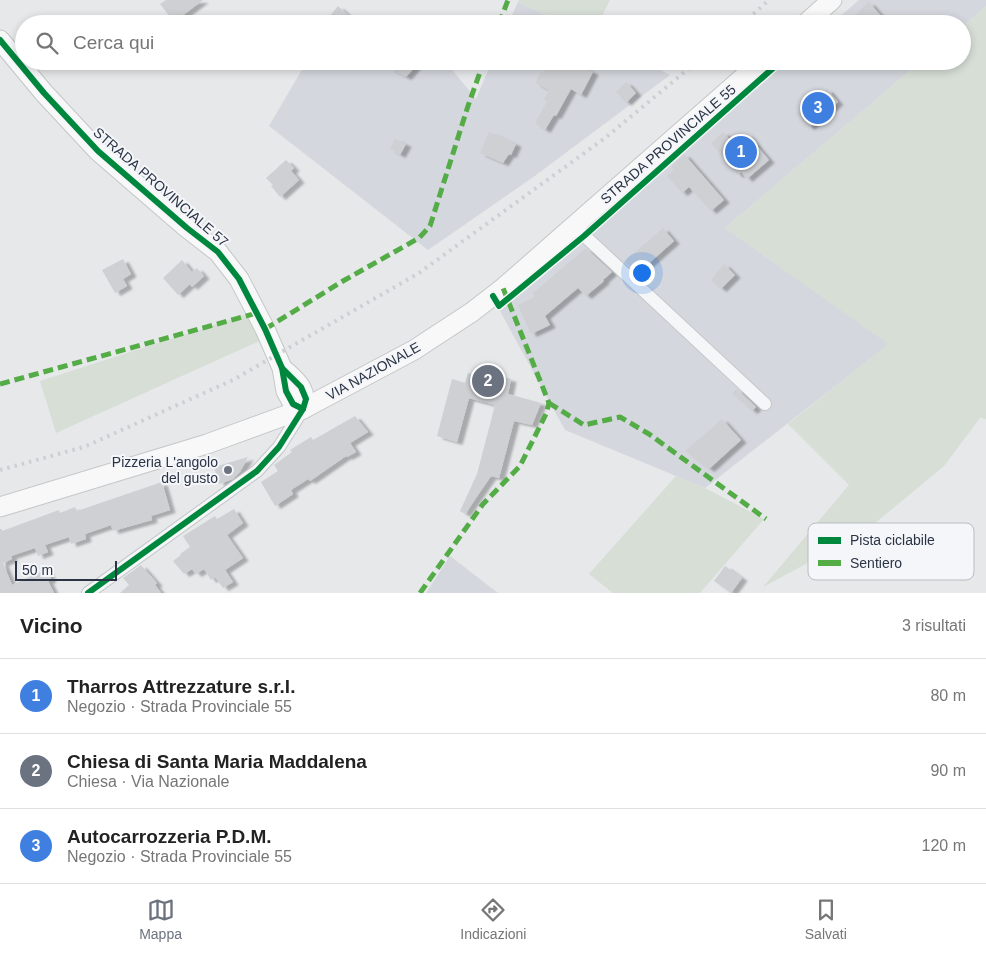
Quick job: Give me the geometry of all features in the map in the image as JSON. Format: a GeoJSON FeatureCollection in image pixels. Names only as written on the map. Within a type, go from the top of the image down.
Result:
{"type":"FeatureCollection","features":[{"type":"Feature","properties":{"kind":"main road"},"geometry":{"type":"LineString","coordinates":[[815,15],[832,0]]}},
{"type":"Feature","properties":{"kind":"main road","name":"STRADA PROVINCIALE 57"},"geometry":{"type":"LineString","coordinates":[[0,40],[15,58]]}},
{"type":"Feature","properties":{"kind":"main road","name":"STRADA PROVINCIALE 57"},"geometry":{"type":"LineString","coordinates":[[25,70],[98,151],[187,228],[218,252],[239,279],[294,389]]}},
{"type":"Feature","properties":{"kind":"main road","name":"STRADA PROVINCIALE 55"},"geometry":{"type":"LineString","coordinates":[[574,226],[752,70]]}},
{"type":"Feature","properties":{"kind":"main road","name":"VIA NAZIONALE"},"geometry":{"type":"LineString","coordinates":[[0,507],[207,444],[303,409],[414,350],[472,312],[503,288],[574,226]]}},
{"type":"Feature","properties":{"kind":"main road"},"geometry":{"type":"LineString","coordinates":[[294,389],[324,390],[346,387]]}},
{"type":"Feature","properties":{"kind":"main road"},"geometry":{"type":"LineString","coordinates":[[294,389],[306,399],[303,409]]}},
{"type":"Feature","properties":{"kind":"main road"},"geometry":{"type":"LineString","coordinates":[[207,444],[240,422],[272,409],[282,402],[294,389]]}},
{"type":"Feature","properties":{"kind":"street"},"geometry":{"type":"LineString","coordinates":[[574,226],[765,404]]}},
{"type":"Feature","properties":{"kind":"street"},"geometry":{"type":"LineString","coordinates":[[88,593],[256,471],[279,447],[303,409]]}},
{"type":"Feature","properties":{"kind":"shaded area"},"geometry":{"type":"Polygon","coordinates":[[[519,0],[610,0],[602,15],[546,15],[518,2],[519,0]]]}},
{"type":"Feature","properties":{"kind":"shaded area"},"geometry":{"type":"Polygon","coordinates":[[[859,0],[986,0],[986,6],[971,19],[971,15],[842,15],[859,0]]]}},
{"type":"Feature","properties":{"kind":"shaded area"},"geometry":{"type":"Polygon","coordinates":[[[518,2],[546,15],[512,15],[518,2]]]}},
{"type":"Feature","properties":{"kind":"shaded area"},"geometry":{"type":"Polygon","coordinates":[[[986,6],[986,419],[980,418],[944,466],[875,523],[817,523],[849,485],[788,424],[888,344],[725,228],[910,70],[971,70],[971,19],[986,6]]]}},
{"type":"Feature","properties":{"kind":"shaded area"},"geometry":{"type":"Polygon","coordinates":[[[302,70],[452,70],[476,99],[488,70],[660,70],[670,75],[532,178],[428,250],[269,126],[302,70]]]}},
{"type":"Feature","properties":{"kind":"shaded area"},"geometry":{"type":"Polygon","coordinates":[[[778,70],[910,70],[725,228],[889,344],[705,488],[565,430],[500,311],[778,70]]]}},
{"type":"Feature","properties":{"kind":"shaded area"},"geometry":{"type":"Polygon","coordinates":[[[245,315],[264,339],[56,433],[40,381],[245,315]]]}},
{"type":"Feature","properties":{"kind":"shaded area"},"geometry":{"type":"Polygon","coordinates":[[[676,476],[705,488],[764,519],[700,593],[613,593],[589,574],[676,476]]]}},
{"type":"Feature","properties":{"kind":"shaded area"},"geometry":{"type":"Polygon","coordinates":[[[808,534],[808,563],[763,587],[808,534]]]}},
{"type":"Feature","properties":{"kind":"shaded area"},"geometry":{"type":"Polygon","coordinates":[[[450,556],[498,593],[426,593],[450,556]]]}},
{"type":"Feature","properties":{"kind":"building"},"geometry":{"type":"Polygon","coordinates":[[[166,0],[203,0],[183,15],[169,15],[160,4],[166,0]]]}},
{"type":"Feature","properties":{"kind":"building"},"geometry":{"type":"Polygon","coordinates":[[[869,2],[880,15],[855,15],[869,2]]]}},
{"type":"Feature","properties":{"kind":"building"},"geometry":{"type":"Polygon","coordinates":[[[338,6],[348,15],[331,15],[338,6]]]}},
{"type":"Feature","properties":{"kind":"building"},"geometry":{"type":"Polygon","coordinates":[[[393,70],[412,70],[406,77],[393,70]]]}},
{"type":"Feature","properties":{"kind":"building"},"geometry":{"type":"Polygon","coordinates":[[[545,70],[589,70],[593,72],[581,95],[571,89],[556,116],[554,115],[545,130],[535,123],[547,101],[544,100],[549,90],[535,83],[541,72],[543,73],[545,70]]]}},
{"type":"Feature","properties":{"kind":"building"},"geometry":{"type":"Polygon","coordinates":[[[626,82],[636,93],[626,103],[616,92],[626,82]]]}},
{"type":"Feature","properties":{"kind":"building"},"geometry":{"type":"Polygon","coordinates":[[[827,89],[838,102],[809,127],[797,113],[827,89]]]}},
{"type":"Feature","properties":{"kind":"building"},"geometry":{"type":"Polygon","coordinates":[[[489,132],[516,144],[511,155],[509,154],[503,163],[480,153],[489,132]]]}},
{"type":"Feature","properties":{"kind":"building"},"geometry":{"type":"Polygon","coordinates":[[[723,132],[735,145],[747,134],[769,160],[747,179],[741,172],[738,175],[711,143],[723,132]]]}},
{"type":"Feature","properties":{"kind":"building"},"geometry":{"type":"Polygon","coordinates":[[[395,139],[406,144],[400,155],[390,149],[395,139]]]}},
{"type":"Feature","properties":{"kind":"building"},"geometry":{"type":"Polygon","coordinates":[[[684,154],[724,200],[711,211],[689,187],[682,193],[667,176],[674,170],[671,167],[684,154]]]}},
{"type":"Feature","properties":{"kind":"building"},"geometry":{"type":"Polygon","coordinates":[[[286,160],[294,168],[291,171],[299,180],[280,197],[266,178],[286,160]]]}},
{"type":"Feature","properties":{"kind":"building"},"geometry":{"type":"Polygon","coordinates":[[[663,228],[674,241],[637,274],[625,261],[663,228]]]}},
{"type":"Feature","properties":{"kind":"building"},"geometry":{"type":"Polygon","coordinates":[[[586,248],[612,272],[586,296],[578,288],[545,316],[550,325],[531,334],[518,305],[535,297],[533,293],[586,248]]]}},
{"type":"Feature","properties":{"kind":"building"},"geometry":{"type":"Polygon","coordinates":[[[123,259],[131,274],[123,279],[127,286],[115,293],[102,270],[123,259]]]}},
{"type":"Feature","properties":{"kind":"building"},"geometry":{"type":"Polygon","coordinates":[[[182,260],[192,272],[197,268],[204,276],[192,287],[190,284],[178,295],[163,278],[182,260]]]}},
{"type":"Feature","properties":{"kind":"building"},"geometry":{"type":"Polygon","coordinates":[[[724,264],[735,275],[721,289],[711,280],[724,264]]]}},
{"type":"Feature","properties":{"kind":"building"},"geometry":{"type":"Polygon","coordinates":[[[476,370],[511,379],[508,394],[541,403],[532,425],[514,421],[499,478],[491,476],[465,514],[460,511],[477,474],[495,405],[469,398],[457,442],[437,436],[452,379],[465,383],[468,373],[475,375],[476,370]]]}},
{"type":"Feature","properties":{"kind":"building"},"geometry":{"type":"Polygon","coordinates":[[[737,389],[756,407],[752,411],[732,393],[737,389]]]}},
{"type":"Feature","properties":{"kind":"building"},"geometry":{"type":"Polygon","coordinates":[[[355,416],[368,432],[350,443],[356,452],[346,456],[310,481],[308,479],[291,490],[293,494],[275,506],[261,482],[278,471],[274,465],[292,452],[290,450],[311,437],[313,440],[355,416]]]}},
{"type":"Feature","properties":{"kind":"building"},"geometry":{"type":"Polygon","coordinates":[[[722,419],[741,440],[709,469],[685,451],[722,419]]]}},
{"type":"Feature","properties":{"kind":"building","name":"Pizzeria L'angolo del gusto"},"geometry":{"type":"Polygon","coordinates":[[[248,457],[240,472],[233,479],[219,484],[214,467],[248,457]]]}},
{"type":"Feature","properties":{"kind":"building"},"geometry":{"type":"Polygon","coordinates":[[[162,482],[170,510],[151,516],[152,520],[113,531],[111,525],[85,534],[86,539],[71,544],[69,537],[45,545],[48,552],[38,556],[35,548],[11,556],[12,559],[3,563],[12,585],[47,569],[51,579],[48,581],[54,593],[0,593],[0,529],[2,531],[59,510],[60,513],[75,507],[77,511],[162,482]]]}},
{"type":"Feature","properties":{"kind":"building"},"geometry":{"type":"Polygon","coordinates":[[[234,509],[243,523],[227,535],[243,558],[225,570],[233,582],[223,588],[215,577],[211,580],[204,569],[196,574],[192,569],[184,574],[173,561],[190,547],[183,536],[215,516],[217,519],[234,509]]]}},
{"type":"Feature","properties":{"kind":"building"},"geometry":{"type":"Polygon","coordinates":[[[141,565],[157,583],[155,585],[161,593],[120,593],[129,585],[123,578],[141,565]]]}},
{"type":"Feature","properties":{"kind":"building"},"geometry":{"type":"Polygon","coordinates":[[[725,566],[742,578],[731,593],[714,581],[725,566]]]}},
{"type":"Feature","properties":{"kind":"railway"},"geometry":{"type":"LineString","coordinates":[[752,15],[769,0]]}},
{"type":"Feature","properties":{"kind":"railway"},"geometry":{"type":"LineString","coordinates":[[0,470],[84,447],[233,380],[419,273],[605,138],[687,70]]}},
{"type":"Feature","properties":{"kind":"marked path"},"geometry":{"type":"LineString","coordinates":[[502,15],[508,0]]}},
{"type":"Feature","properties":{"kind":"marked path"},"geometry":{"type":"LineString","coordinates":[[265,329],[343,281],[419,238],[430,226],[481,70]]}},
{"type":"Feature","properties":{"kind":"marked path"},"geometry":{"type":"LineString","coordinates":[[420,593],[483,504],[520,466],[546,414],[549,403],[503,288]]}},
{"type":"Feature","properties":{"kind":"marked path"},"geometry":{"type":"LineString","coordinates":[[0,384],[257,313]]}},
{"type":"Feature","properties":{"kind":"marked path"},"geometry":{"type":"LineString","coordinates":[[549,403],[584,425],[620,417],[649,434],[766,519]]}},
{"type":"Feature","properties":{"kind":"cycle path"},"geometry":{"type":"LineString","coordinates":[[0,40],[15,58]]}},
{"type":"Feature","properties":{"kind":"cycle path"},"geometry":{"type":"LineString","coordinates":[[25,70],[98,151],[187,228],[218,252],[239,279],[265,329],[282,368],[286,391],[293,404],[303,409]]}},
{"type":"Feature","properties":{"kind":"cycle path"},"geometry":{"type":"LineString","coordinates":[[493,296],[499,306],[584,236],[771,70]]}},
{"type":"Feature","properties":{"kind":"cycle path"},"geometry":{"type":"LineString","coordinates":[[88,593],[257,471],[279,447],[303,409],[306,399],[301,387],[282,368]]}},
{"type":"Feature","properties":{"kind":"place","name":"Autocarrozzeria P.D.M."},"geometry":{"type":"Point","coordinates":[818,108]}},
{"type":"Feature","properties":{"kind":"place","name":"Tharros Attrezzature s.r.l."},"geometry":{"type":"Point","coordinates":[741,152]}},
{"type":"Feature","properties":{"kind":"place","name":"Chiesa di Santa Maria Maddalena"},"geometry":{"type":"Point","coordinates":[488,381]}},
{"type":"Feature","properties":{"kind":"place","name":"Pizzeria L'angolo del gusto"},"geometry":{"type":"Point","coordinates":[228,470]}}]}
